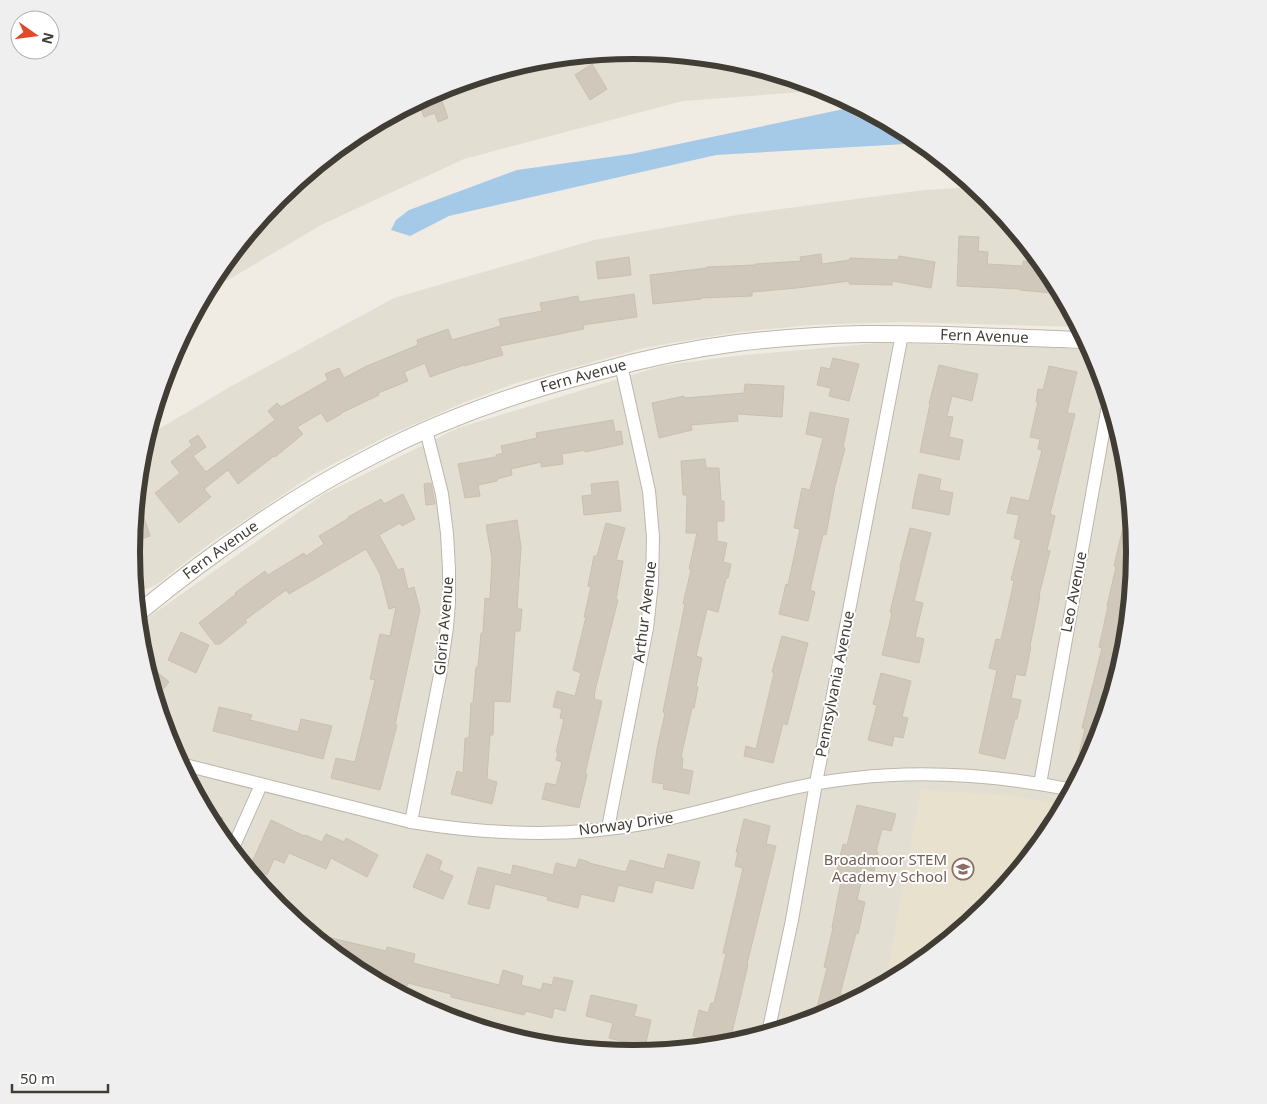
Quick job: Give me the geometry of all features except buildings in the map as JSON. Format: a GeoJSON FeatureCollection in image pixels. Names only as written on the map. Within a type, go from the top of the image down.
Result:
{"type":"FeatureCollection","features":[{"type":"Feature","properties":{"kind":"street","name":"Fern Avenue"},"geometry":{"type":"LineString","coordinates":[[143,608],[183,576],[231,542],[315,487],[374,455],[426,430],[514,396],[558,382],[621,365],[674,354],[735,344],[792,338],[902,334],[1079,340]]}},
{"type":"Feature","properties":{"kind":"street","name":"Pennsylvania Avenue"},"geometry":{"type":"LineString","coordinates":[[770,1026],[792,920],[816,783],[902,334]]}},
{"type":"Feature","properties":{"kind":"street","name":"Arthur Avenue"},"geometry":{"type":"LineString","coordinates":[[608,828],[647,628],[652,582],[653,537],[649,491],[621,365]]}},
{"type":"Feature","properties":{"kind":"street","name":"Leo Avenue"},"geometry":{"type":"LineString","coordinates":[[1040,784],[1107,413]]}},
{"type":"Feature","properties":{"kind":"street","name":"Gloria Avenue"},"geometry":{"type":"LineString","coordinates":[[411,822],[440,675],[449,603],[447,533],[442,494],[426,430]]}},
{"type":"Feature","properties":{"kind":"street","name":"Norway Drive"},"geometry":{"type":"LineString","coordinates":[[189,766],[411,822],[447,828],[501,832],[556,833],[647,823],[773,792],[816,783],[854,778],[947,775],[1007,779],[1066,789]]}},
{"type":"Feature","properties":{"kind":"street"},"geometry":{"type":"LineString","coordinates":[[235,843],[261,785]]}},
{"type":"Feature","properties":{"kind":"shaded area"},"geometry":{"type":"Polygon","coordinates":[[[634,59],[698,63],[730,68],[810,92],[683,101],[464,159],[323,224],[218,285],[263,227],[308,181],[333,161],[359,142],[415,110],[475,85],[537,68],[601,60],[634,59]]]}},
{"type":"Feature","properties":{"kind":"shaded area"},"geometry":{"type":"Polygon","coordinates":[[[966,188],[1025,252],[1044,278],[1072,327],[901,322],[812,325],[739,332],[640,349],[513,384],[463,403],[385,437],[314,474],[209,544],[156,585],[142,591],[141,520],[144,488],[156,430],[235,384],[394,298],[594,240],[743,214],[924,190],[966,188]]]}},
{"type":"Feature","properties":{"kind":"shaded area"},"geometry":{"type":"Polygon","coordinates":[[[878,343],[1082,348],[1101,393],[1110,424],[1123,488],[1127,552],[1123,616],[1110,680],[1101,711],[1076,770],[1061,799],[1025,852],[982,901],[959,923],[908,962],[880,979],[822,1008],[792,1019],[730,1036],[698,1041],[634,1045],[601,1044],[537,1036],[506,1028],[445,1008],[415,994],[359,962],[308,923],[263,877],[223,826],[191,770],[166,711],[157,680],[145,619],[324,494],[458,428],[661,366],[733,356],[878,343]]]}},
{"type":"Feature","properties":{"kind":"shaded area","name":"Broadmoor STEM Academy School"},"geometry":{"type":"Polygon","coordinates":[[[921,790],[1003,795],[1058,803],[1025,852],[982,901],[934,943],[887,975],[921,790]]]}},
{"type":"Feature","properties":{"kind":"water"},"geometry":{"type":"Polygon","coordinates":[[[848,108],[910,144],[716,155],[449,216],[410,236],[391,230],[396,220],[409,210],[517,170],[631,154],[848,108]]]}},
{"type":"Feature","properties":{"kind":"place","name":"Broadmoor STEM Academy School"},"geometry":{"type":"Point","coordinates":[963,869]}}]}
